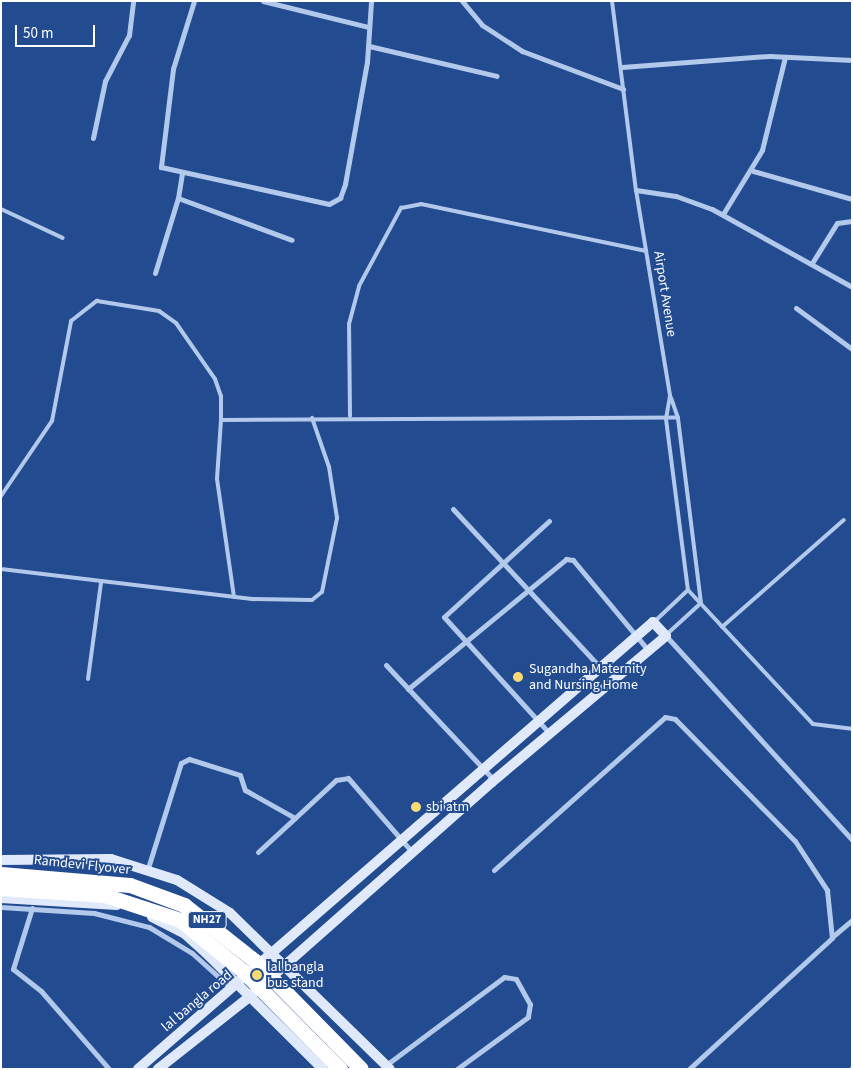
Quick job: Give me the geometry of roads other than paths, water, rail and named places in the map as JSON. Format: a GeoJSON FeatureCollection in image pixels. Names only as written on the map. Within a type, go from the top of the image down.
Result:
{"type":"FeatureCollection","features":[{"type":"Feature","properties":{"kind":"highway","name":"Ramdevi Flyover"},"geometry":{"type":"LineString","coordinates":[[1,874],[130,885],[184,905],[255,961],[361,1069]]}},
{"type":"Feature","properties":{"kind":"highway","name":"Ramdevi Flyover"},"geometry":{"type":"LineString","coordinates":[[1,888],[104,895],[180,920],[243,971],[340,1069]]}},
{"type":"Feature","properties":{"kind":"street"},"geometry":{"type":"LineString","coordinates":[[93,138],[105,81],[129,35],[133,1]]}},
{"type":"Feature","properties":{"kind":"street"},"geometry":{"type":"LineString","coordinates":[[194,1],[173,69],[160,156],[165,170],[326,204],[335,202],[345,184],[369,46],[368,27],[371,1]]}},
{"type":"Feature","properties":{"kind":"street"},"geometry":{"type":"LineString","coordinates":[[264,1],[285,4],[368,27]]}},
{"type":"Feature","properties":{"kind":"street"},"geometry":{"type":"LineString","coordinates":[[462,1],[482,25],[522,51],[623,89]]}},
{"type":"Feature","properties":{"kind":"street"},"geometry":{"type":"LineString","coordinates":[[369,46],[497,76]]}},
{"type":"Feature","properties":{"kind":"street"},"geometry":{"type":"LineString","coordinates":[[724,214],[753,171],[785,57]]}},
{"type":"Feature","properties":{"kind":"street"},"geometry":{"type":"LineString","coordinates":[[622,67],[785,57],[852,60]]}},
{"type":"Feature","properties":{"kind":"street"},"geometry":{"type":"LineString","coordinates":[[753,171],[852,199]]}},
{"type":"Feature","properties":{"kind":"street"},"geometry":{"type":"LineString","coordinates":[[156,273],[178,198],[182,173]]}},
{"type":"Feature","properties":{"kind":"street"},"geometry":{"type":"LineString","coordinates":[[636,190],[676,196],[724,214],[852,287]]}},
{"type":"Feature","properties":{"kind":"street"},"geometry":{"type":"LineString","coordinates":[[178,198],[292,240]]}},
{"type":"Feature","properties":{"kind":"street"},"geometry":{"type":"LineString","coordinates":[[812,263],[837,224],[852,221]]}},
{"type":"Feature","properties":{"kind":"street"},"geometry":{"type":"LineString","coordinates":[[796,308],[852,350]]}},
{"type":"Feature","properties":{"kind":"street"},"geometry":{"type":"LineString","coordinates":[[453,509],[504,560],[601,669]]}},
{"type":"Feature","properties":{"kind":"street"},"geometry":{"type":"LineString","coordinates":[[549,521],[445,614],[466,641],[549,733]]}},
{"type":"Feature","properties":{"kind":"street"},"geometry":{"type":"LineString","coordinates":[[408,689],[566,559],[573,560],[648,650]]}},
{"type":"Feature","properties":{"kind":"street"},"geometry":{"type":"LineString","coordinates":[[653,622],[852,840]]}},
{"type":"Feature","properties":{"kind":"street","name":"lal bangla road"},"geometry":{"type":"LineString","coordinates":[[138,1069],[431,819],[653,622]]}},
{"type":"Feature","properties":{"kind":"street","name":"lal bangla road"},"geometry":{"type":"LineString","coordinates":[[158,1069],[248,998],[494,780],[666,636]]}},
{"type":"Feature","properties":{"kind":"street"},"geometry":{"type":"LineString","coordinates":[[386,665],[494,780]]}},
{"type":"Feature","properties":{"kind":"street"},"geometry":{"type":"LineString","coordinates":[[494,870],[657,719],[671,717],[795,841],[827,890],[832,938]]}},
{"type":"Feature","properties":{"kind":"street"},"geometry":{"type":"LineString","coordinates":[[148,868],[184,760],[240,775],[245,790],[295,818]]}},
{"type":"Feature","properties":{"kind":"street"},"geometry":{"type":"LineString","coordinates":[[258,852],[336,780],[348,778],[412,852]]}},
{"type":"Feature","properties":{"kind":"street"},"geometry":{"type":"LineString","coordinates":[[431,819],[439,828]]}},
{"type":"Feature","properties":{"kind":"street"},"geometry":{"type":"LineString","coordinates":[[1,860],[111,859],[148,868],[230,913],[285,964],[388,1067],[504,977],[516,979],[530,1004],[528,1017],[457,1069]]}},
{"type":"Feature","properties":{"kind":"street"},"geometry":{"type":"LineString","coordinates":[[1,898],[112,904],[156,919],[184,934],[235,988]]}},
{"type":"Feature","properties":{"kind":"street"},"geometry":{"type":"LineString","coordinates":[[337,898],[346,910]]}},
{"type":"Feature","properties":{"kind":"street"},"geometry":{"type":"LineString","coordinates":[[1,907],[94,913],[149,928],[192,952],[248,998],[323,1069]]}},
{"type":"Feature","properties":{"kind":"street"},"geometry":{"type":"LineString","coordinates":[[32,908],[13,969],[41,991],[109,1069]]}},
{"type":"Feature","properties":{"kind":"street"},"geometry":{"type":"LineString","coordinates":[[689,1069],[852,920]]}},
{"type":"Feature","properties":{"kind":"lane","name":"Airport Avenue"},"geometry":{"type":"LineString","coordinates":[[612,1],[622,67],[636,190],[670,396],[666,419],[688,590]]}},
{"type":"Feature","properties":{"kind":"lane"},"geometry":{"type":"LineString","coordinates":[[350,416],[348,324],[359,286],[401,208],[421,204],[646,251]]}},
{"type":"Feature","properties":{"kind":"lane"},"geometry":{"type":"LineString","coordinates":[[1,209],[62,238]]}},
{"type":"Feature","properties":{"kind":"lane"},"geometry":{"type":"LineString","coordinates":[[1,496],[52,421],[71,321],[91,303],[132,304],[159,311],[176,323],[215,379],[221,396],[217,479],[234,597]]}},
{"type":"Feature","properties":{"kind":"lane"},"geometry":{"type":"LineString","coordinates":[[670,396],[678,418],[701,603]]}},
{"type":"Feature","properties":{"kind":"lane"},"geometry":{"type":"LineString","coordinates":[[221,420],[350,416],[678,418]]}},
{"type":"Feature","properties":{"kind":"lane"},"geometry":{"type":"LineString","coordinates":[[1,569],[100,583],[234,597],[304,601],[322,592],[336,536],[337,500],[312,418]]}},
{"type":"Feature","properties":{"kind":"lane"},"geometry":{"type":"LineString","coordinates":[[722,627],[844,520]]}},
{"type":"Feature","properties":{"kind":"lane"},"geometry":{"type":"LineString","coordinates":[[88,679],[100,583]]}},
{"type":"Feature","properties":{"kind":"lane"},"geometry":{"type":"LineString","coordinates":[[653,622],[688,590],[814,724],[852,729]]}},
{"type":"Feature","properties":{"kind":"lane"},"geometry":{"type":"LineString","coordinates":[[666,636],[701,603]]}},
{"type":"Feature","properties":{"kind":"place","name":"Sugandha Maternity and Nursing Home"},"geometry":{"type":"Point","coordinates":[518,677]}},
{"type":"Feature","properties":{"kind":"place","name":"sbi atm"},"geometry":{"type":"Point","coordinates":[416,807]}},
{"type":"Feature","properties":{"kind":"place","name":"lal bangla bus stand"},"geometry":{"type":"Point","coordinates":[257,975]}}]}
